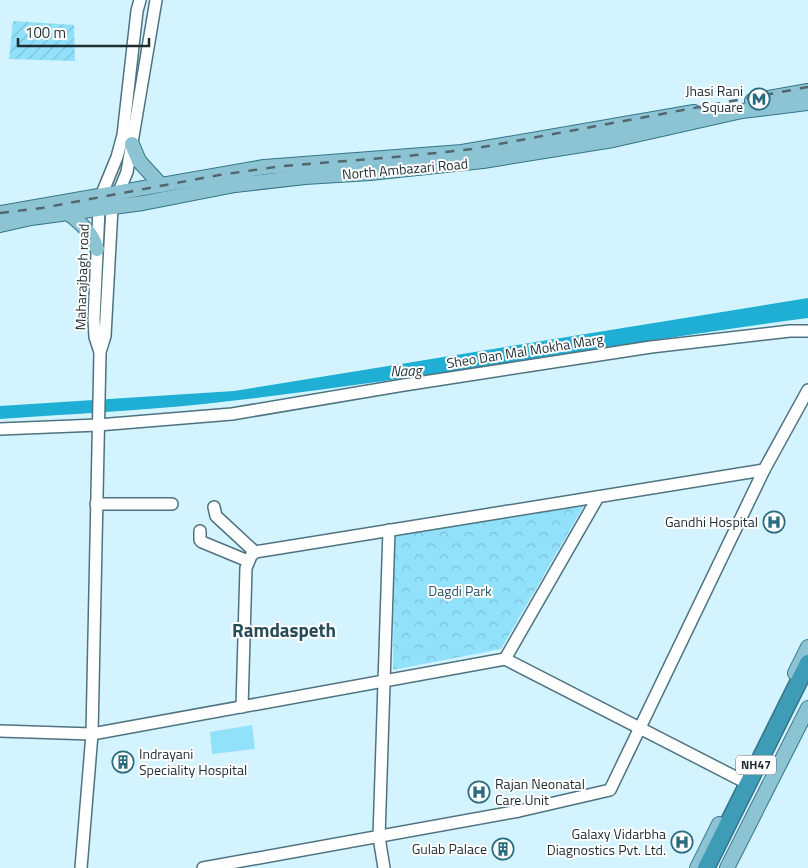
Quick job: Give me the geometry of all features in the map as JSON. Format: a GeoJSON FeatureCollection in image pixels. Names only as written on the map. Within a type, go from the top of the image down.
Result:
{"type":"FeatureCollection","features":[{"type":"Feature","properties":{"kind":"highway","name":"NH47"},"geometry":{"type":"LineString","coordinates":[[706,868],[808,662]]}},
{"type":"Feature","properties":{"kind":"highway","name":"NH47"},"geometry":{"type":"LineString","coordinates":[[714,868],[808,677]]}},
{"type":"Feature","properties":{"kind":"main road","name":"North Ambazari Road"},"geometry":{"type":"LineString","coordinates":[[0,225],[31,218],[69,214],[104,204],[118,192],[264,167],[462,152],[667,118],[808,91]]}},
{"type":"Feature","properties":{"kind":"main road","name":"North Ambazari Road"},"geometry":{"type":"LineString","coordinates":[[0,212],[104,204],[305,177],[370,173],[484,161],[614,140],[742,111],[808,102]]}},
{"type":"Feature","properties":{"kind":"main road"},"geometry":{"type":"LineString","coordinates":[[132,144],[139,161],[161,185]]}},
{"type":"Feature","properties":{"kind":"main road"},"geometry":{"type":"LineString","coordinates":[[69,214],[85,227],[93,237],[97,249]]}},
{"type":"Feature","properties":{"kind":"main road"},"geometry":{"type":"LineString","coordinates":[[697,868],[808,647]]}},
{"type":"Feature","properties":{"kind":"main road"},"geometry":{"type":"LineString","coordinates":[[727,868],[806,716]]}},
{"type":"Feature","properties":{"kind":"street","name":"Maharajbagh road"},"geometry":{"type":"LineString","coordinates":[[100,352],[95,337],[94,318],[97,249],[104,204],[123,135],[140,0]]}},
{"type":"Feature","properties":{"kind":"street"},"geometry":{"type":"LineString","coordinates":[[118,192],[127,172],[156,0]]}},
{"type":"Feature","properties":{"kind":"street","name":"Maharajbagh road"},"geometry":{"type":"LineString","coordinates":[[100,352],[105,336],[104,204]]}},
{"type":"Feature","properties":{"kind":"street","name":"Sheo Dan Mal Mokha Marg"},"geometry":{"type":"LineString","coordinates":[[0,430],[98,425],[232,414],[642,348],[790,331],[808,331]]}},
{"type":"Feature","properties":{"kind":"street"},"geometry":{"type":"LineString","coordinates":[[81,868],[92,734],[100,352]]}},
{"type":"Feature","properties":{"kind":"street"},"geometry":{"type":"LineString","coordinates":[[202,868],[518,811],[610,790],[764,470],[808,390]]}},
{"type":"Feature","properties":{"kind":"street"},"geometry":{"type":"LineString","coordinates":[[200,530],[200,540],[202,542],[252,557],[389,530],[764,470]]}},
{"type":"Feature","properties":{"kind":"street"},"geometry":{"type":"LineString","coordinates":[[505,659],[598,497]]}},
{"type":"Feature","properties":{"kind":"street"},"geometry":{"type":"LineString","coordinates":[[96,504],[172,504]]}},
{"type":"Feature","properties":{"kind":"street"},"geometry":{"type":"LineString","coordinates":[[214,507],[216,516],[252,557]]}},
{"type":"Feature","properties":{"kind":"street"},"geometry":{"type":"LineString","coordinates":[[384,868],[379,837],[389,530]]}},
{"type":"Feature","properties":{"kind":"street"},"geometry":{"type":"LineString","coordinates":[[242,707],[246,568],[252,557]]}},
{"type":"Feature","properties":{"kind":"street"},"geometry":{"type":"LineString","coordinates":[[0,731],[92,734],[505,659],[741,780]]}},
{"type":"Feature","properties":{"kind":"green space"},"geometry":{"type":"Polygon","coordinates":[[[13,21],[74,25],[75,61],[9,59],[13,21]]]}},
{"type":"Feature","properties":{"kind":"green space","name":"Dagdi Park"},"geometry":{"type":"Polygon","coordinates":[[[585,504],[501,649],[393,670],[394,536],[585,504]]]}},
{"type":"Feature","properties":{"kind":"green space"},"geometry":{"type":"Polygon","coordinates":[[[252,725],[255,749],[212,754],[210,732],[252,725]]]}},
{"type":"Feature","properties":{"kind":"water","name":"Naag"},"geometry":{"type":"Polygon","coordinates":[[[808,298],[808,318],[280,395],[128,411],[0,419],[0,406],[234,391],[808,298]]]}},
{"type":"Feature","properties":{"kind":"railway"},"geometry":{"type":"LineString","coordinates":[[0,213],[42,208],[219,175],[283,166],[472,149],[808,87]]}},
{"type":"Feature","properties":{"kind":"place","name":"Jhasi Rani Square"},"geometry":{"type":"Point","coordinates":[759,99]}},
{"type":"Feature","properties":{"kind":"place","name":"Gandhi Hospital"},"geometry":{"type":"Point","coordinates":[774,522]}},
{"type":"Feature","properties":{"kind":"place","name":"Indrayani Speciality Hospital"},"geometry":{"type":"Point","coordinates":[123,762]}},
{"type":"Feature","properties":{"kind":"place","name":"Rajan Neonatal Care Unit"},"geometry":{"type":"Point","coordinates":[479,792]}},
{"type":"Feature","properties":{"kind":"place","name":"Galaxy Vidarbha Diagnostics Pvt. Ltd."},"geometry":{"type":"Point","coordinates":[682,842]}},
{"type":"Feature","properties":{"kind":"place","name":"Gulab Palace"},"geometry":{"type":"Point","coordinates":[503,849]}},
{"type":"Feature","properties":{"kind":"district","name":"Ramdaspeth"},"geometry":{"type":"Point","coordinates":[284,630]}}]}
